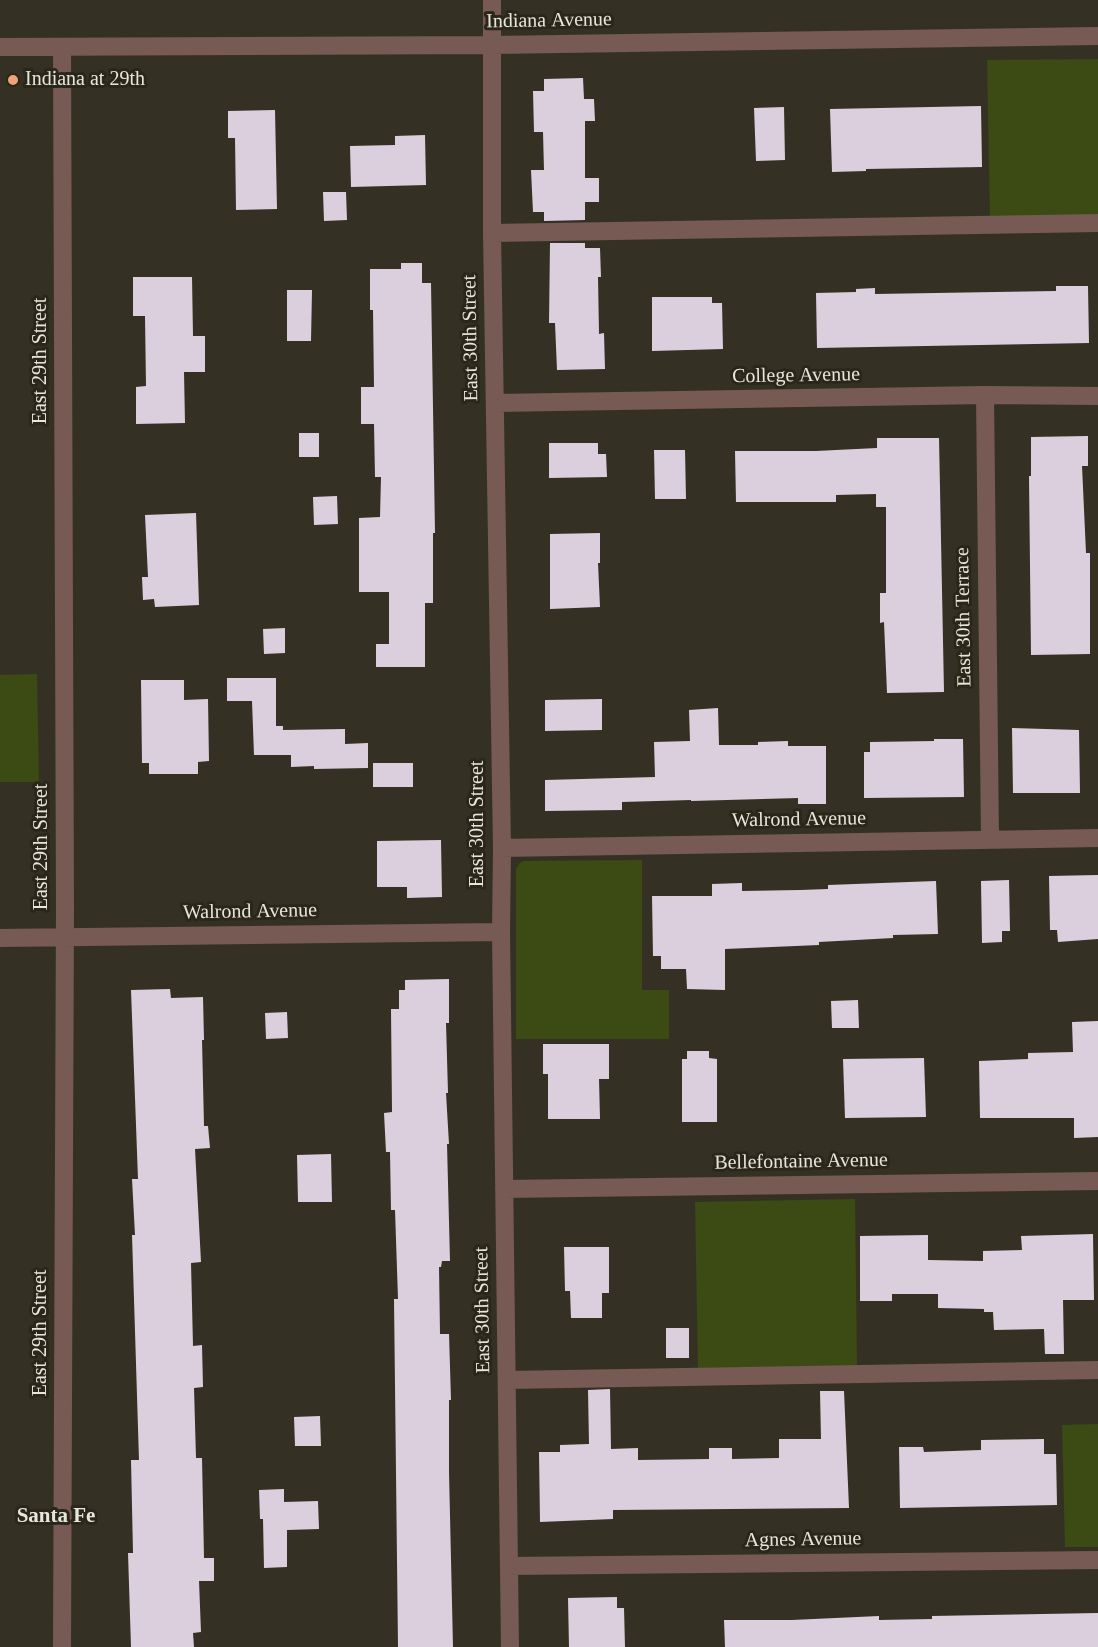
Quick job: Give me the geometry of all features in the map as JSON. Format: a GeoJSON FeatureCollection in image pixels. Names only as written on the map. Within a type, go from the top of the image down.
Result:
{"type":"FeatureCollection","features":[{"type":"Feature","properties":{"kind":"street","name":"East 30th Street"},"geometry":{"type":"LineString","coordinates":[[492,0],[492,233],[502,848],[501,932],[510,1647]]}},
{"type":"Feature","properties":{"kind":"street","name":"Indiana Avenue"},"geometry":{"type":"LineString","coordinates":[[0,47],[493,45],[1098,36]]}},
{"type":"Feature","properties":{"kind":"street","name":"East 29th Street"},"geometry":{"type":"LineString","coordinates":[[62,46],[64,937],[62,1647]]}},
{"type":"Feature","properties":{"kind":"street"},"geometry":{"type":"LineString","coordinates":[[492,233],[1098,223]]}},
{"type":"Feature","properties":{"kind":"street","name":"College Avenue"},"geometry":{"type":"LineString","coordinates":[[495,403],[985,395],[1098,396]]}},
{"type":"Feature","properties":{"kind":"street","name":"East 30th Terrace"},"geometry":{"type":"LineString","coordinates":[[985,395],[990,839]]}},
{"type":"Feature","properties":{"kind":"street","name":"Walrond Avenue"},"geometry":{"type":"LineString","coordinates":[[502,848],[1098,838]]}},
{"type":"Feature","properties":{"kind":"street","name":"Walrond Avenue"},"geometry":{"type":"LineString","coordinates":[[0,938],[501,932]]}},
{"type":"Feature","properties":{"kind":"street","name":"Bellefontaine Avenue"},"geometry":{"type":"LineString","coordinates":[[504,1189],[1098,1181]]}},
{"type":"Feature","properties":{"kind":"street"},"geometry":{"type":"LineString","coordinates":[[507,1380],[1098,1370]]}},
{"type":"Feature","properties":{"kind":"street","name":"Agnes Avenue"},"geometry":{"type":"LineString","coordinates":[[509,1566],[1098,1560]]}},
{"type":"Feature","properties":{"kind":"green space"},"geometry":{"type":"Polygon","coordinates":[[[1098,59],[1098,218],[990,219],[987,60],[1098,59]]]}},
{"type":"Feature","properties":{"kind":"green space"},"geometry":{"type":"Polygon","coordinates":[[[37,674],[39,782],[0,782],[0,675],[37,674]]]}},
{"type":"Feature","properties":{"kind":"green space"},"geometry":{"type":"Polygon","coordinates":[[[642,860],[642,990],[669,990],[669,1039],[516,1039],[516,869],[519,864],[523,861],[642,860]]]}},
{"type":"Feature","properties":{"kind":"green space"},"geometry":{"type":"Polygon","coordinates":[[[855,1199],[857,1366],[698,1368],[695,1202],[855,1199]]]}},
{"type":"Feature","properties":{"kind":"green space"},"geometry":{"type":"Polygon","coordinates":[[[1098,1424],[1098,1547],[1065,1547],[1062,1425],[1098,1424]]]}},
{"type":"Feature","properties":{"kind":"building"},"geometry":{"type":"Polygon","coordinates":[[[583,78],[584,99],[594,99],[595,121],[585,121],[585,178],[599,178],[599,202],[585,202],[585,220],[544,221],[544,212],[533,212],[531,170],[544,170],[543,132],[534,132],[533,91],[544,91],[544,79],[583,78]]]}},
{"type":"Feature","properties":{"kind":"building"},"geometry":{"type":"Polygon","coordinates":[[[981,106],[982,167],[866,169],[866,171],[832,172],[830,109],[981,106]]]}},
{"type":"Feature","properties":{"kind":"building"},"geometry":{"type":"Polygon","coordinates":[[[784,107],[785,160],[756,161],[754,108],[784,107]]]}},
{"type":"Feature","properties":{"kind":"building"},"geometry":{"type":"Polygon","coordinates":[[[275,110],[277,209],[236,210],[235,138],[228,138],[228,111],[275,110]]]}},
{"type":"Feature","properties":{"kind":"building"},"geometry":{"type":"Polygon","coordinates":[[[425,135],[426,185],[351,187],[350,146],[395,145],[395,136],[425,135]]]}},
{"type":"Feature","properties":{"kind":"building"},"geometry":{"type":"Polygon","coordinates":[[[323,192],[346,192],[347,220],[324,221],[323,192]]]}},
{"type":"Feature","properties":{"kind":"building"},"geometry":{"type":"Polygon","coordinates":[[[550,243],[585,243],[585,248],[600,248],[599,334],[604,333],[605,369],[557,370],[555,323],[549,323],[550,243]]]}},
{"type":"Feature","properties":{"kind":"building"},"geometry":{"type":"Polygon","coordinates":[[[401,263],[422,263],[422,283],[431,283],[435,533],[433,533],[433,603],[425,603],[425,667],[376,667],[376,644],[389,644],[389,592],[359,592],[359,518],[380,517],[381,477],[375,477],[374,424],[361,424],[361,387],[374,387],[370,269],[401,269],[401,263]]]}},
{"type":"Feature","properties":{"kind":"building"},"geometry":{"type":"Polygon","coordinates":[[[133,277],[192,277],[193,336],[205,336],[205,372],[184,372],[185,423],[136,424],[136,387],[146,386],[145,316],[133,316],[133,277]]]}},
{"type":"Feature","properties":{"kind":"building"},"geometry":{"type":"Polygon","coordinates":[[[1056,286],[1088,286],[1089,343],[817,348],[816,293],[856,292],[856,289],[875,288],[875,294],[1056,291],[1056,286]]]}},
{"type":"Feature","properties":{"kind":"building"},"geometry":{"type":"Polygon","coordinates":[[[287,290],[312,290],[311,341],[287,341],[287,290]]]}},
{"type":"Feature","properties":{"kind":"building"},"geometry":{"type":"Polygon","coordinates":[[[652,297],[712,297],[712,303],[722,303],[723,349],[652,351],[652,297]]]}},
{"type":"Feature","properties":{"kind":"building"},"geometry":{"type":"Polygon","coordinates":[[[299,433],[319,433],[319,457],[299,457],[299,433]]]}},
{"type":"Feature","properties":{"kind":"building"},"geometry":{"type":"Polygon","coordinates":[[[1088,436],[1088,466],[1082,466],[1086,553],[1090,553],[1090,654],[1031,655],[1029,476],[1031,476],[1031,437],[1088,436]]]}},
{"type":"Feature","properties":{"kind":"building"},"geometry":{"type":"Polygon","coordinates":[[[877,438],[939,438],[944,692],[887,693],[884,622],[880,623],[880,593],[886,593],[886,507],[876,507],[876,494],[836,495],[836,502],[736,502],[735,451],[877,448],[877,438]]]}},
{"type":"Feature","properties":{"kind":"building"},"geometry":{"type":"Polygon","coordinates":[[[549,443],[598,443],[598,454],[606,454],[607,477],[549,478],[549,443]]]}},
{"type":"Feature","properties":{"kind":"building"},"geometry":{"type":"Polygon","coordinates":[[[654,450],[685,450],[686,499],[655,499],[654,450]]]}},
{"type":"Feature","properties":{"kind":"building"},"geometry":{"type":"Polygon","coordinates":[[[337,496],[338,524],[314,525],[313,497],[337,496]]]}},
{"type":"Feature","properties":{"kind":"building"},"geometry":{"type":"Polygon","coordinates":[[[196,513],[199,605],[155,607],[154,599],[143,600],[142,577],[148,577],[145,515],[196,513]]]}},
{"type":"Feature","properties":{"kind":"building"},"geometry":{"type":"Polygon","coordinates":[[[600,533],[600,563],[598,563],[600,607],[550,609],[550,534],[600,533]]]}},
{"type":"Feature","properties":{"kind":"building"},"geometry":{"type":"Polygon","coordinates":[[[285,628],[285,653],[264,654],[263,629],[285,628]]]}},
{"type":"Feature","properties":{"kind":"building"},"geometry":{"type":"Polygon","coordinates":[[[227,678],[276,678],[276,726],[283,726],[283,730],[345,729],[345,744],[368,743],[368,768],[291,767],[291,755],[254,755],[252,701],[227,701],[227,678]]]}},
{"type":"Feature","properties":{"kind":"building"},"geometry":{"type":"Polygon","coordinates":[[[141,680],[184,680],[184,700],[208,699],[209,761],[198,762],[198,774],[149,774],[149,763],[142,763],[141,680]]]}},
{"type":"Feature","properties":{"kind":"building"},"geometry":{"type":"Polygon","coordinates":[[[602,699],[602,730],[545,731],[545,700],[602,699]]]}},
{"type":"Feature","properties":{"kind":"building"},"geometry":{"type":"Polygon","coordinates":[[[718,708],[719,745],[758,745],[758,742],[788,741],[788,746],[826,746],[826,804],[798,804],[798,798],[691,800],[622,802],[622,810],[545,811],[545,780],[655,777],[654,742],[690,741],[689,710],[718,708]]]}},
{"type":"Feature","properties":{"kind":"building"},"geometry":{"type":"Polygon","coordinates":[[[1012,728],[1079,730],[1080,793],[1013,793],[1012,728]]]}},
{"type":"Feature","properties":{"kind":"building"},"geometry":{"type":"Polygon","coordinates":[[[934,739],[963,739],[964,797],[864,798],[864,752],[870,752],[870,742],[934,741],[934,739]]]}},
{"type":"Feature","properties":{"kind":"building"},"geometry":{"type":"Polygon","coordinates":[[[373,763],[413,763],[413,787],[373,787],[373,763]]]}},
{"type":"Feature","properties":{"kind":"building"},"geometry":{"type":"Polygon","coordinates":[[[441,840],[442,897],[407,898],[407,887],[377,887],[377,841],[441,840]]]}},
{"type":"Feature","properties":{"kind":"building"},"geometry":{"type":"Polygon","coordinates":[[[1098,875],[1098,939],[1058,942],[1057,930],[1050,930],[1049,876],[1098,875]]]}},
{"type":"Feature","properties":{"kind":"building"},"geometry":{"type":"Polygon","coordinates":[[[1009,880],[1010,931],[1002,931],[1002,942],[982,943],[981,881],[1009,880]]]}},
{"type":"Feature","properties":{"kind":"building"},"geometry":{"type":"Polygon","coordinates":[[[936,881],[938,934],[893,935],[893,938],[819,942],[819,945],[725,949],[725,990],[687,989],[686,969],[661,969],[661,956],[653,956],[652,896],[712,896],[712,884],[742,883],[742,891],[828,889],[828,885],[936,881]]]}},
{"type":"Feature","properties":{"kind":"building"},"geometry":{"type":"Polygon","coordinates":[[[449,979],[449,1023],[446,1023],[448,1093],[446,1093],[450,1261],[442,1261],[439,1267],[440,1334],[449,1334],[453,1647],[398,1647],[394,1299],[398,1299],[395,1210],[391,1210],[390,1152],[386,1152],[384,1113],[392,1112],[391,1009],[399,1009],[399,990],[405,990],[405,980],[449,979]]]}},
{"type":"Feature","properties":{"kind":"building"},"geometry":{"type":"Polygon","coordinates":[[[170,989],[171,998],[203,997],[204,1126],[208,1126],[210,1148],[195,1149],[201,1262],[191,1263],[193,1346],[202,1345],[203,1387],[194,1388],[196,1458],[202,1458],[204,1558],[214,1558],[214,1581],[199,1581],[201,1632],[193,1633],[194,1647],[131,1647],[128,1553],[133,1553],[131,1460],[139,1460],[132,1235],[135,1235],[132,1179],[138,1179],[131,990],[170,989]]]}},
{"type":"Feature","properties":{"kind":"building"},"geometry":{"type":"Polygon","coordinates":[[[858,1000],[859,1028],[832,1028],[831,1001],[858,1000]]]}},
{"type":"Feature","properties":{"kind":"building"},"geometry":{"type":"Polygon","coordinates":[[[287,1012],[288,1038],[266,1039],[265,1013],[287,1012]]]}},
{"type":"Feature","properties":{"kind":"building"},"geometry":{"type":"Polygon","coordinates":[[[1098,1021],[1098,1137],[1074,1138],[1074,1118],[980,1118],[979,1061],[1028,1059],[1028,1053],[1073,1052],[1072,1022],[1098,1021]]]}},
{"type":"Feature","properties":{"kind":"building"},"geometry":{"type":"Polygon","coordinates":[[[543,1044],[609,1044],[609,1079],[599,1079],[600,1119],[548,1119],[548,1074],[543,1074],[543,1044]]]}},
{"type":"Feature","properties":{"kind":"building"},"geometry":{"type":"Polygon","coordinates":[[[687,1051],[709,1051],[709,1058],[717,1059],[717,1122],[682,1122],[682,1059],[687,1059],[687,1051]]]}},
{"type":"Feature","properties":{"kind":"building"},"geometry":{"type":"Polygon","coordinates":[[[924,1058],[926,1117],[845,1118],[843,1059],[924,1058]]]}},
{"type":"Feature","properties":{"kind":"building"},"geometry":{"type":"Polygon","coordinates":[[[331,1154],[332,1202],[298,1202],[297,1155],[331,1154]]]}},
{"type":"Feature","properties":{"kind":"building"},"geometry":{"type":"Polygon","coordinates":[[[1093,1234],[1094,1300],[1063,1300],[1064,1354],[1045,1354],[1044,1329],[994,1330],[993,1312],[984,1312],[984,1309],[938,1308],[938,1294],[892,1294],[892,1301],[860,1301],[860,1236],[928,1235],[928,1260],[983,1261],[983,1251],[1022,1250],[1021,1236],[1093,1234]]]}},
{"type":"Feature","properties":{"kind":"building"},"geometry":{"type":"Polygon","coordinates":[[[564,1247],[609,1247],[609,1293],[602,1293],[602,1318],[571,1318],[570,1291],[565,1291],[564,1247]]]}},
{"type":"Feature","properties":{"kind":"building"},"geometry":{"type":"Polygon","coordinates":[[[666,1328],[689,1328],[689,1358],[666,1358],[666,1328]]]}},
{"type":"Feature","properties":{"kind":"building"},"geometry":{"type":"Polygon","coordinates":[[[610,1389],[611,1449],[638,1448],[638,1460],[709,1459],[709,1448],[732,1448],[732,1459],[779,1458],[779,1439],[821,1439],[820,1391],[844,1391],[849,1508],[613,1510],[613,1519],[540,1522],[539,1452],[560,1452],[560,1445],[589,1444],[588,1390],[610,1389]]]}},
{"type":"Feature","properties":{"kind":"building"},"geometry":{"type":"Polygon","coordinates":[[[320,1416],[321,1446],[295,1446],[294,1417],[320,1416]]]}},
{"type":"Feature","properties":{"kind":"building"},"geometry":{"type":"Polygon","coordinates":[[[1044,1439],[1044,1454],[1056,1454],[1057,1505],[900,1508],[899,1447],[923,1447],[924,1452],[981,1450],[981,1440],[1044,1439]]]}},
{"type":"Feature","properties":{"kind":"building"},"geometry":{"type":"Polygon","coordinates":[[[284,1489],[284,1502],[318,1501],[319,1529],[287,1530],[287,1567],[264,1568],[263,1519],[260,1519],[259,1490],[284,1489]]]}},
{"type":"Feature","properties":{"kind":"building"},"geometry":{"type":"Polygon","coordinates":[[[617,1597],[617,1608],[624,1608],[625,1647],[569,1647],[568,1598],[617,1597]]]}},
{"type":"Feature","properties":{"kind":"building"},"geometry":{"type":"Polygon","coordinates":[[[1098,1613],[1098,1647],[725,1647],[724,1620],[879,1616],[879,1620],[932,1619],[932,1616],[1098,1613]]]}},
{"type":"Feature","properties":{"kind":"place","name":"Indiana at 29th"},"geometry":{"type":"Point","coordinates":[13,80]}},
{"type":"Feature","properties":{"kind":"district","name":"Santa Fe"},"geometry":{"type":"Point","coordinates":[56,1517]}}]}
